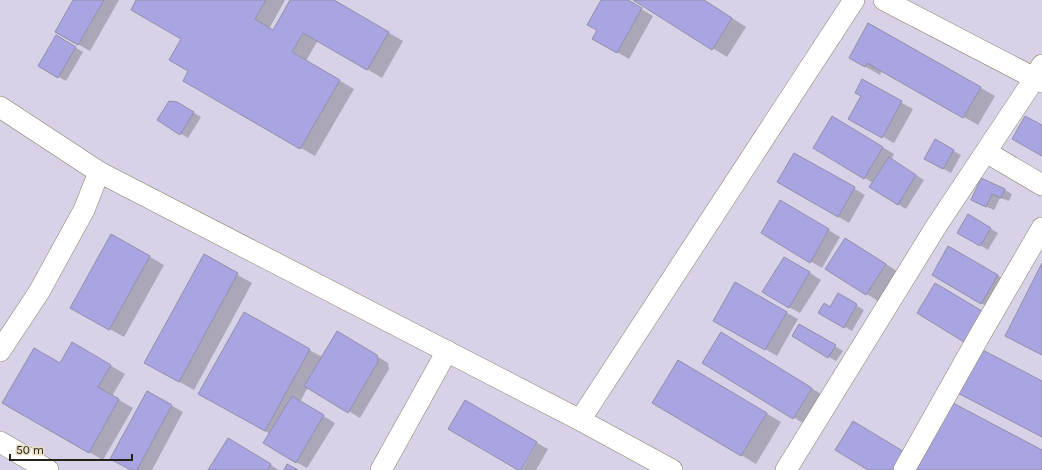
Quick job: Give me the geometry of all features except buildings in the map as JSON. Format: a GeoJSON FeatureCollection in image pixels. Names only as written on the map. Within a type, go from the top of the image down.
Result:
{"type":"FeatureCollection","features":[{"type":"Feature","properties":{"kind":"street"},"geometry":{"type":"LineString","coordinates":[[580,420],[854,0]]}},
{"type":"Feature","properties":{"kind":"street"},"geometry":{"type":"LineString","coordinates":[[786,470],[937,225],[1040,75],[884,0]]}},
{"type":"Feature","properties":{"kind":"street"},"geometry":{"type":"LineString","coordinates":[[0,107],[99,172],[580,420],[672,470]]}},
{"type":"Feature","properties":{"kind":"street"},"geometry":{"type":"LineString","coordinates":[[986,152],[1042,185]]}},
{"type":"Feature","properties":{"kind":"street"},"geometry":{"type":"LineString","coordinates":[[0,351],[39,292],[84,210],[99,172]]}},
{"type":"Feature","properties":{"kind":"street"},"geometry":{"type":"LineString","coordinates":[[904,470],[980,333],[1042,228]]}},
{"type":"Feature","properties":{"kind":"street"},"geometry":{"type":"LineString","coordinates":[[381,470],[447,351]]}},
{"type":"Feature","properties":{"kind":"street"},"geometry":{"type":"LineString","coordinates":[[0,442],[48,470]]}},
{"type":"Feature","properties":{"kind":"shaded area"},"geometry":{"type":"Polygon","coordinates":[[[0,0],[1042,0],[1042,470],[0,470],[0,0]]]}}]}
